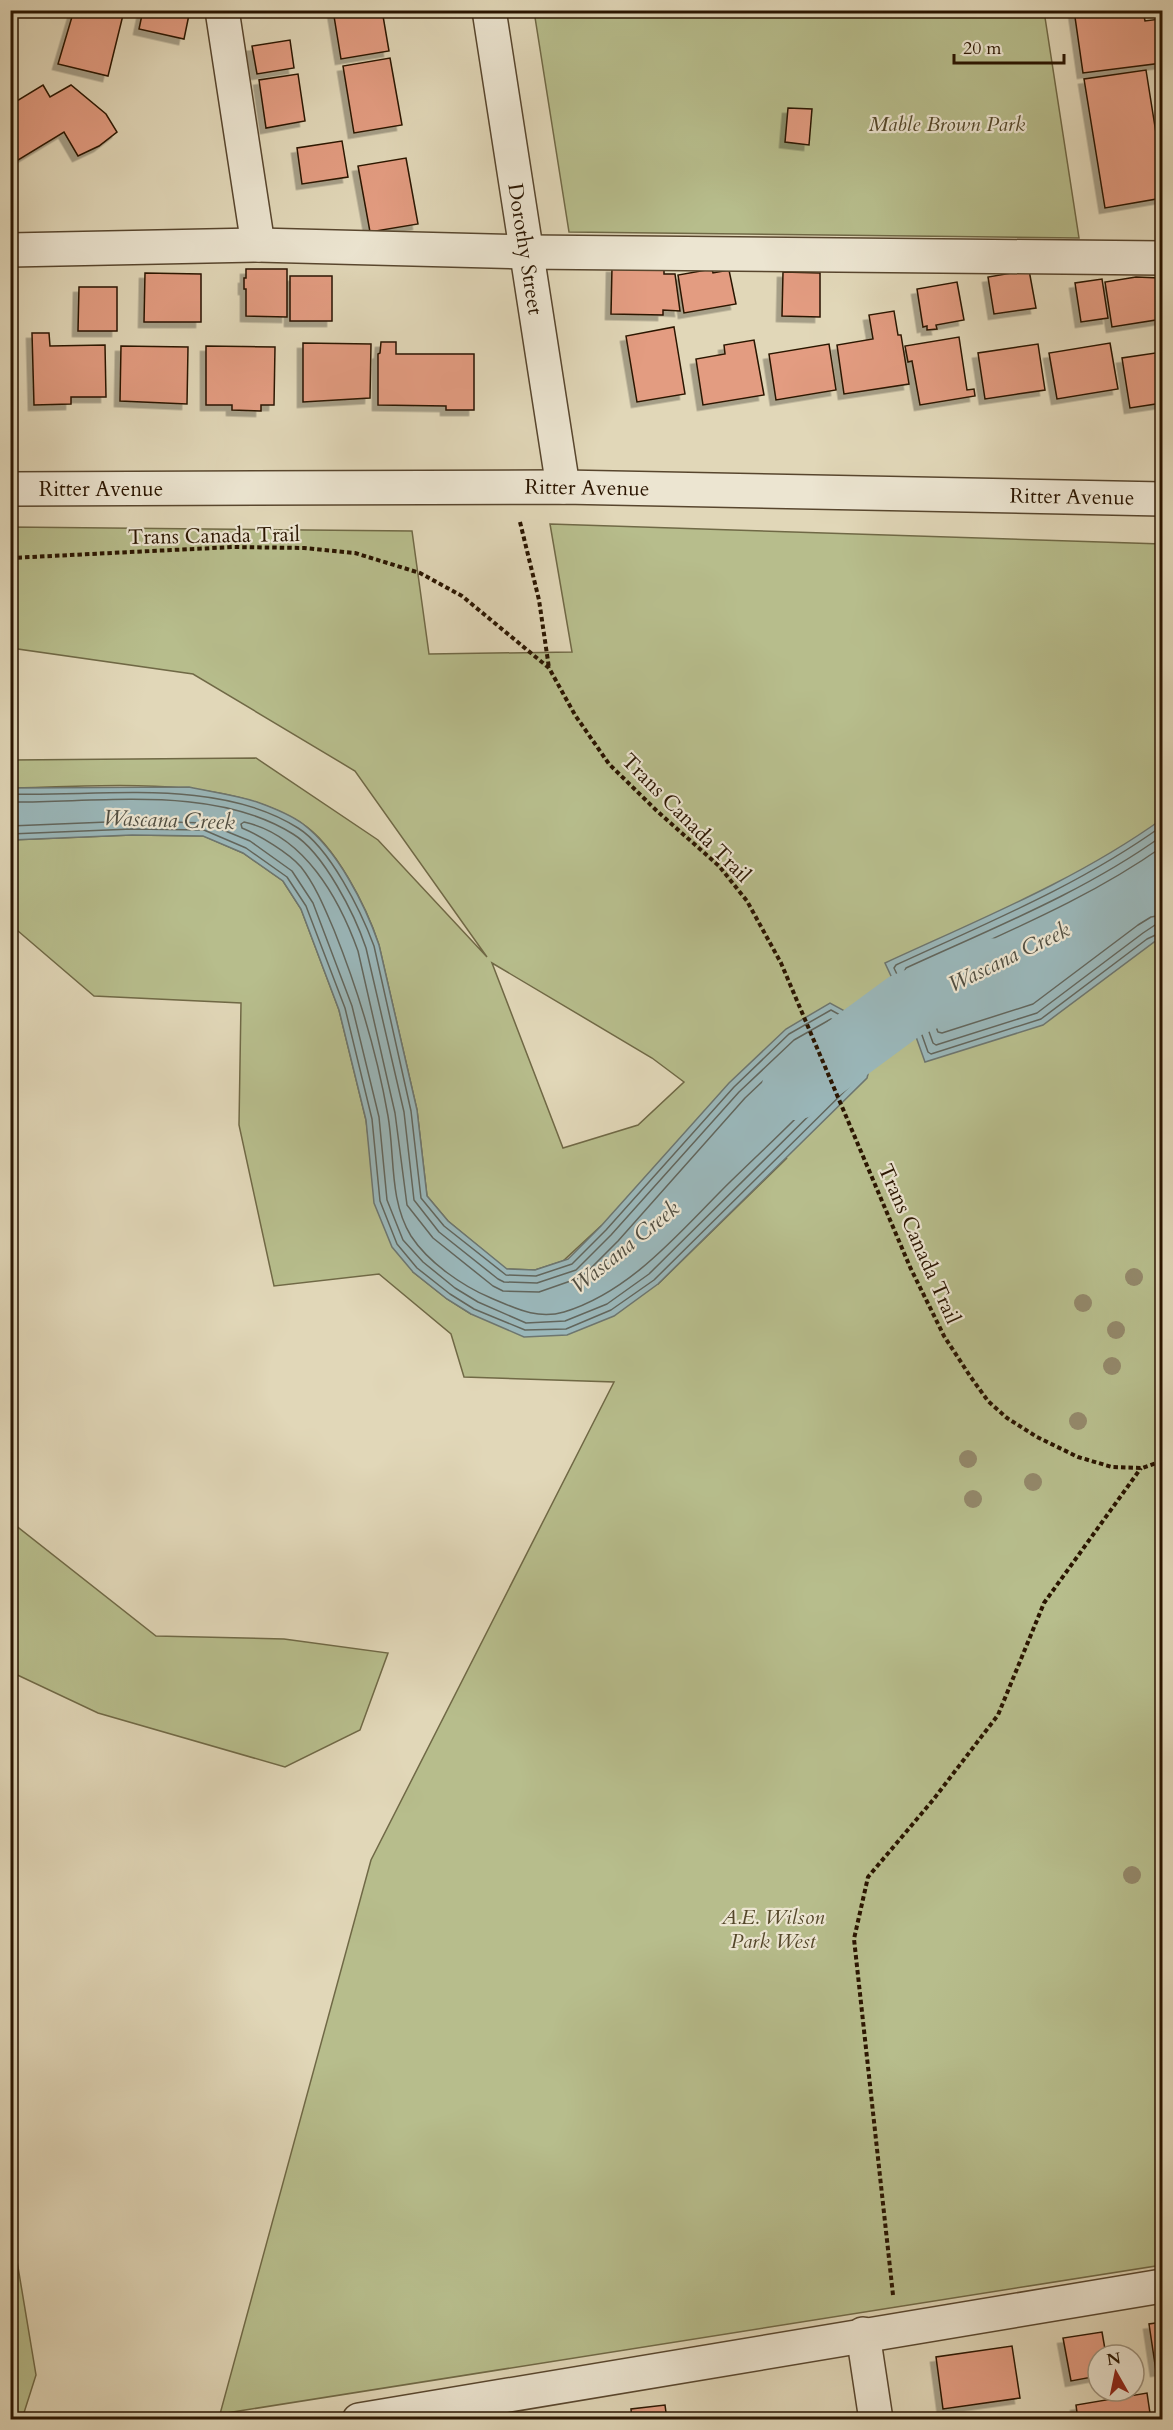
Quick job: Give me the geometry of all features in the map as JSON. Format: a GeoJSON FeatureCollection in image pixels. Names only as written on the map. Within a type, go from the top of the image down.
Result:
{"type":"FeatureCollection","features":[{"type":"Feature","properties":{"kind":"street"},"geometry":{"type":"LineString","coordinates":[[222,10],[258,245]]}},
{"type":"Feature","properties":{"kind":"street","name":"Dorothy Street"},"geometry":{"type":"LineString","coordinates":[[489,10],[563,487]]}},
{"type":"Feature","properties":{"kind":"street"},"geometry":{"type":"LineString","coordinates":[[10,250],[258,245],[526,252],[1162,258]]}},
{"type":"Feature","properties":{"kind":"street","name":"Ritter Avenue"},"geometry":{"type":"LineString","coordinates":[[10,489],[563,487],[1162,499]]}},
{"type":"Feature","properties":{"kind":"street"},"geometry":{"type":"LineString","coordinates":[[359,2420],[503,2408],[863,2334],[1162,2286]]}},
{"type":"Feature","properties":{"kind":"street"},"geometry":{"type":"LineString","coordinates":[[863,2334],[876,2420]]}},
{"type":"Feature","properties":{"kind":"path"},"geometry":{"type":"LineString","coordinates":[[510,487],[539,600],[549,668]]}},
{"type":"Feature","properties":{"kind":"path","name":"Trans Canada Trail"},"geometry":{"type":"LineString","coordinates":[[10,558],[233,547],[304,548],[355,553],[420,573],[462,596],[549,668],[575,715],[609,764],[657,811],[712,859],[747,901],[781,963],[909,1267],[944,1336],[988,1401],[1007,1418],[1037,1437],[1078,1456],[1112,1467],[1142,1468],[1162,1461]]}},
{"type":"Feature","properties":{"kind":"path"},"geometry":{"type":"LineString","coordinates":[[896,2329],[854,1939],[868,1877],[933,1800],[998,1715],[1044,1603],[1142,1468]]}},
{"type":"Feature","properties":{"kind":"green space","name":"Mable Brown Park"},"geometry":{"type":"Polygon","coordinates":[[[534,11],[1044,11],[1079,238],[569,232],[534,11]]]}},
{"type":"Feature","properties":{"kind":"green space","name":"A.E. Wilson Park West"},"geometry":{"type":"Polygon","coordinates":[[[550,524],[1162,544],[1162,2265],[220,2414],[371,1860],[614,1382],[464,1377],[451,1334],[379,1274],[274,1286],[239,1125],[241,1003],[94,996],[11,925],[11,840],[132,835],[204,836],[243,853],[283,881],[301,909],[339,1010],[366,1120],[371,1159],[413,1272],[447,1299],[471,1314],[658,1284],[787,1158],[601,1226],[563,1261],[535,1270],[506,1269],[448,1221],[427,1196],[417,1110],[379,945],[367,913],[348,878],[314,833],[301,823],[270,807],[235,796],[198,790],[121,785],[11,788],[11,760],[256,758],[378,840],[487,957],[355,771],[193,674],[11,648],[11,527],[412,531],[429,654],[572,652],[550,524]],[[492,963],[563,1148],[638,1125],[684,1082],[652,1058],[492,963]]]}},
{"type":"Feature","properties":{"kind":"green space"},"geometry":{"type":"Polygon","coordinates":[[[10,1521],[156,1636],[284,1639],[388,1653],[360,1730],[285,1767],[98,1713],[11,1672],[10,1521]]]}},
{"type":"Feature","properties":{"kind":"green space"},"geometry":{"type":"Polygon","coordinates":[[[10,2219],[36,2375],[22,2419],[12,2419],[14,2379],[10,2370],[10,2219]]]}},
{"type":"Feature","properties":{"kind":"water"},"geometry":{"type":"Polygon","coordinates":[[[189,787],[232,795],[287,814],[316,835],[339,863],[358,896],[379,945],[417,1110],[427,1196],[448,1221],[507,1269],[535,1270],[568,1259],[601,1226],[729,1083],[786,1029],[830,1003],[863,1021],[875,1047],[867,1078],[658,1284],[614,1316],[567,1335],[524,1337],[471,1314],[447,1299],[413,1272],[392,1247],[374,1203],[366,1120],[339,1010],[301,909],[283,881],[243,853],[203,836],[132,835],[11,840],[11,788],[189,787]]]}},
{"type":"Feature","properties":{"kind":"water"},"geometry":{"type":"Polygon","coordinates":[[[1162,819],[1162,936],[1043,1025],[925,1062],[905,1006],[885,963],[1062,880],[1130,841],[1162,819]]]}},
{"type":"Feature","properties":{"kind":"building"},"geometry":{"type":"Polygon","coordinates":[[[74,10],[124,11],[108,76],[58,64],[74,10]]]}},
{"type":"Feature","properties":{"kind":"building"},"geometry":{"type":"Polygon","coordinates":[[[143,10],[190,10],[184,39],[139,29],[143,10]]]}},
{"type":"Feature","properties":{"kind":"building"},"geometry":{"type":"Polygon","coordinates":[[[333,10],[382,10],[389,51],[341,59],[333,10]]]}},
{"type":"Feature","properties":{"kind":"building"},"geometry":{"type":"Polygon","coordinates":[[[1074,10],[1147,10],[1143,11],[1145,21],[1160,19],[1162,63],[1083,73],[1074,10]]]}},
{"type":"Feature","properties":{"kind":"building"},"geometry":{"type":"Polygon","coordinates":[[[290,40],[294,68],[257,74],[252,46],[290,40]]]}},
{"type":"Feature","properties":{"kind":"building"},"geometry":{"type":"Polygon","coordinates":[[[390,58],[402,125],[354,133],[343,66],[390,58]]]}},
{"type":"Feature","properties":{"kind":"building"},"geometry":{"type":"Polygon","coordinates":[[[1146,70],[1162,171],[1162,198],[1105,208],[1084,79],[1146,70]]]}},
{"type":"Feature","properties":{"kind":"building"},"geometry":{"type":"Polygon","coordinates":[[[298,74],[305,121],[266,128],[259,80],[298,74]]]}},
{"type":"Feature","properties":{"kind":"building"},"geometry":{"type":"Polygon","coordinates":[[[43,85],[50,97],[71,85],[106,114],[117,132],[99,146],[78,156],[64,132],[10,165],[10,101],[16,99],[17,101],[43,85]]]}},
{"type":"Feature","properties":{"kind":"building"},"geometry":{"type":"Polygon","coordinates":[[[788,108],[812,109],[809,145],[785,142],[788,108]]]}},
{"type":"Feature","properties":{"kind":"building"},"geometry":{"type":"Polygon","coordinates":[[[342,141],[348,177],[302,184],[297,148],[342,141]]]}},
{"type":"Feature","properties":{"kind":"building"},"geometry":{"type":"Polygon","coordinates":[[[406,158],[418,224],[370,232],[358,166],[406,158]]]}},
{"type":"Feature","properties":{"kind":"building"},"geometry":{"type":"Polygon","coordinates":[[[612,267],[664,268],[664,274],[675,274],[680,311],[663,310],[663,315],[611,314],[612,267]]]}},
{"type":"Feature","properties":{"kind":"building"},"geometry":{"type":"Polygon","coordinates":[[[246,269],[287,269],[287,317],[246,316],[244,278],[246,278],[246,269]]]}},
{"type":"Feature","properties":{"kind":"building"},"geometry":{"type":"Polygon","coordinates":[[[712,269],[713,273],[729,270],[736,304],[684,313],[678,275],[712,269]]]}},
{"type":"Feature","properties":{"kind":"building"},"geometry":{"type":"Polygon","coordinates":[[[1029,270],[1036,308],[994,314],[988,277],[1029,270]]]}},
{"type":"Feature","properties":{"kind":"building"},"geometry":{"type":"Polygon","coordinates":[[[783,272],[820,273],[820,317],[782,316],[783,272]]]}},
{"type":"Feature","properties":{"kind":"building"},"geometry":{"type":"Polygon","coordinates":[[[145,273],[201,274],[201,322],[144,322],[145,273]]]}},
{"type":"Feature","properties":{"kind":"building"},"geometry":{"type":"Polygon","coordinates":[[[290,276],[332,276],[332,321],[290,321],[290,276]]]}},
{"type":"Feature","properties":{"kind":"building"},"geometry":{"type":"Polygon","coordinates":[[[1136,277],[1160,278],[1162,319],[1112,327],[1105,282],[1136,277]]]}},
{"type":"Feature","properties":{"kind":"building"},"geometry":{"type":"Polygon","coordinates":[[[1102,279],[1108,318],[1081,322],[1075,283],[1102,279]]]}},
{"type":"Feature","properties":{"kind":"building"},"geometry":{"type":"Polygon","coordinates":[[[957,282],[964,320],[936,325],[937,329],[927,330],[927,326],[923,327],[917,289],[957,282]]]}},
{"type":"Feature","properties":{"kind":"building"},"geometry":{"type":"Polygon","coordinates":[[[79,287],[117,287],[117,331],[78,331],[79,287]]]}},
{"type":"Feature","properties":{"kind":"building"},"geometry":{"type":"Polygon","coordinates":[[[894,311],[898,335],[901,335],[909,384],[844,394],[837,345],[873,339],[869,315],[894,311]]]}},
{"type":"Feature","properties":{"kind":"building"},"geometry":{"type":"Polygon","coordinates":[[[674,327],[685,394],[637,402],[626,336],[674,327]]]}},
{"type":"Feature","properties":{"kind":"building"},"geometry":{"type":"Polygon","coordinates":[[[32,333],[49,333],[50,346],[105,345],[106,397],[71,397],[71,404],[34,405],[32,333]]]}},
{"type":"Feature","properties":{"kind":"building"},"geometry":{"type":"Polygon","coordinates":[[[959,337],[967,390],[974,389],[975,396],[920,405],[912,361],[908,362],[905,346],[959,337]]]}},
{"type":"Feature","properties":{"kind":"building"},"geometry":{"type":"Polygon","coordinates":[[[754,340],[764,395],[703,405],[696,359],[725,354],[724,345],[754,340]]]}},
{"type":"Feature","properties":{"kind":"building"},"geometry":{"type":"Polygon","coordinates":[[[381,342],[396,342],[396,354],[474,354],[474,410],[446,410],[446,406],[378,405],[378,354],[381,342]]]}},
{"type":"Feature","properties":{"kind":"building"},"geometry":{"type":"Polygon","coordinates":[[[303,343],[371,344],[370,398],[303,402],[303,343]]]}},
{"type":"Feature","properties":{"kind":"building"},"geometry":{"type":"Polygon","coordinates":[[[1110,343],[1118,389],[1057,399],[1049,353],[1110,343]]]}},
{"type":"Feature","properties":{"kind":"building"},"geometry":{"type":"Polygon","coordinates":[[[829,344],[836,390],[776,400],[769,354],[829,344]]]}},
{"type":"Feature","properties":{"kind":"building"},"geometry":{"type":"Polygon","coordinates":[[[1038,344],[1045,390],[985,399],[978,353],[1038,344]]]}},
{"type":"Feature","properties":{"kind":"building"},"geometry":{"type":"Polygon","coordinates":[[[10,345],[15,345],[15,404],[10,404],[10,345]]]}},
{"type":"Feature","properties":{"kind":"building"},"geometry":{"type":"Polygon","coordinates":[[[121,346],[188,347],[187,404],[120,401],[121,346]]]}},
{"type":"Feature","properties":{"kind":"building"},"geometry":{"type":"Polygon","coordinates":[[[206,346],[275,347],[274,405],[261,405],[261,411],[232,410],[232,405],[206,405],[206,346]]]}},
{"type":"Feature","properties":{"kind":"building"},"geometry":{"type":"Polygon","coordinates":[[[1162,352],[1162,403],[1130,408],[1122,358],[1162,352]]]}},
{"type":"Feature","properties":{"kind":"building"},"geometry":{"type":"Polygon","coordinates":[[[1162,2322],[1162,2370],[1156,2371],[1149,2324],[1162,2322]]]}},
{"type":"Feature","properties":{"kind":"building"},"geometry":{"type":"Polygon","coordinates":[[[1102,2332],[1104,2343],[1086,2343],[1086,2378],[1071,2381],[1063,2338],[1102,2332]]]}},
{"type":"Feature","properties":{"kind":"building"},"geometry":{"type":"Polygon","coordinates":[[[1012,2346],[1020,2398],[943,2409],[936,2357],[1012,2346]]]}},
{"type":"Feature","properties":{"kind":"building"},"geometry":{"type":"Polygon","coordinates":[[[1146,2393],[1151,2420],[1078,2420],[1076,2405],[1146,2403],[1146,2393]]]}},
{"type":"Feature","properties":{"kind":"building"},"geometry":{"type":"Polygon","coordinates":[[[665,2405],[667,2420],[632,2420],[631,2409],[665,2405]]]}},
{"type":"Feature","properties":{"kind":"waterway","name":"Wascana Creek"},"geometry":{"type":"LineString","coordinates":[[795,1087],[905,1006],[988,971]]}}]}
